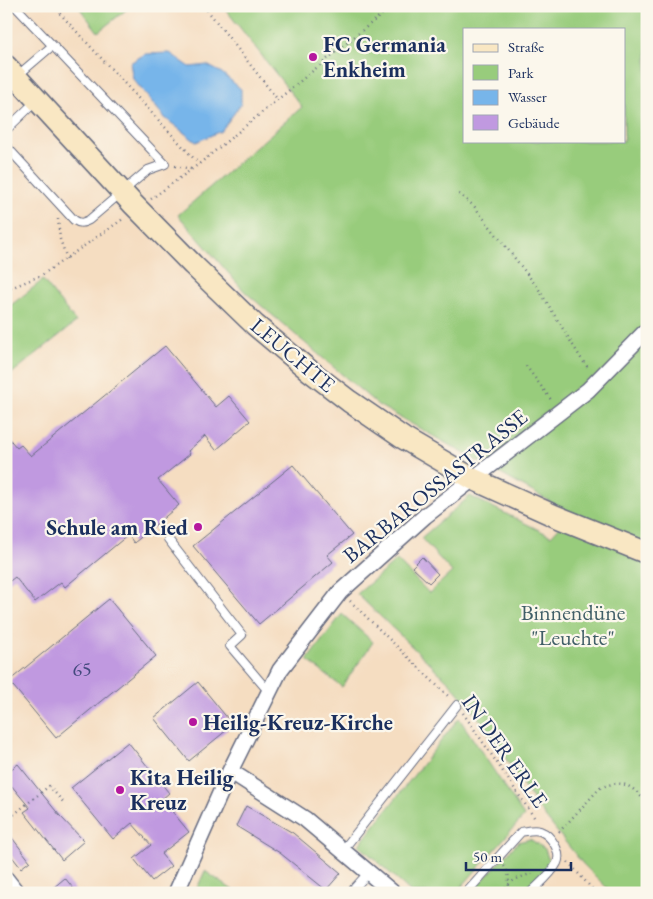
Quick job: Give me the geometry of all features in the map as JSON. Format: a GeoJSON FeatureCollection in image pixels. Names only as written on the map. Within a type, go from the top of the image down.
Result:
{"type":"FeatureCollection","features":[{"type":"Feature","properties":{"kind":"street","name":"LEUCHTE"},"geometry":{"type":"LineString","coordinates":[[11,72],[122,192],[193,265],[277,345],[349,401],[403,438],[473,480],[647,553]]}},
{"type":"Feature","properties":{"kind":"street","name":"BARBAROSSASTRASSE"},"geometry":{"type":"LineString","coordinates":[[176,893],[230,771],[280,670],[340,592],[425,516],[588,390],[647,330]]}},
{"type":"Feature","properties":{"kind":"street"},"geometry":{"type":"LineString","coordinates":[[230,771],[306,819],[393,893]]}},
{"type":"Feature","properties":{"kind":"street"},"geometry":{"type":"LineString","coordinates":[[6,879],[18,893]]}},
{"type":"Feature","properties":{"kind":"lane"},"geometry":{"type":"LineString","coordinates":[[6,146],[74,220],[79,223],[84,223],[148,170],[165,164],[15,6]]}},
{"type":"Feature","properties":{"kind":"lane"},"geometry":{"type":"LineString","coordinates":[[11,72],[52,46]]}},
{"type":"Feature","properties":{"kind":"lane"},"geometry":{"type":"LineString","coordinates":[[6,130],[37,100]]}},
{"type":"Feature","properties":{"kind":"lane"},"geometry":{"type":"LineString","coordinates":[[168,539],[242,635],[230,646],[269,692]]}},
{"type":"Feature","properties":{"kind":"lane"},"geometry":{"type":"LineString","coordinates":[[343,850],[456,705]]}},
{"type":"Feature","properties":{"kind":"lane"},"geometry":{"type":"LineString","coordinates":[[466,893],[521,832],[531,830],[542,832],[552,840],[557,849],[558,862],[550,874],[530,893]]}},
{"type":"Feature","properties":{"kind":"lane"},"geometry":{"type":"LineString","coordinates":[[350,893],[369,871]]}},
{"type":"Feature","properties":{"kind":"path"},"geometry":{"type":"LineString","coordinates":[[53,6],[198,164]]}},
{"type":"Feature","properties":{"kind":"path"},"geometry":{"type":"LineString","coordinates":[[204,6],[278,100]]}},
{"type":"Feature","properties":{"kind":"path"},"geometry":{"type":"LineString","coordinates":[[149,200],[198,164],[392,6]]}},
{"type":"Feature","properties":{"kind":"path"},"geometry":{"type":"LineString","coordinates":[[165,164],[191,169]]}},
{"type":"Feature","properties":{"kind":"path"},"geometry":{"type":"LineString","coordinates":[[460,194],[474,206],[538,288],[582,360],[598,380]]}},
{"type":"Feature","properties":{"kind":"path"},"geometry":{"type":"LineString","coordinates":[[62,206],[58,220],[60,239],[68,259]]}},
{"type":"Feature","properties":{"kind":"path"},"geometry":{"type":"LineString","coordinates":[[6,290],[42,275],[68,259],[126,217]]}},
{"type":"Feature","properties":{"kind":"path"},"geometry":{"type":"LineString","coordinates":[[526,366],[560,413]]}},
{"type":"Feature","properties":{"kind":"path","name":"IN DER ERLE"},"geometry":{"type":"LineString","coordinates":[[340,592],[456,705],[474,728],[530,813],[552,840]]}},
{"type":"Feature","properties":{"kind":"path"},"geometry":{"type":"LineString","coordinates":[[552,840],[600,788],[607,785],[618,782],[629,786],[647,803]]}},
{"type":"Feature","properties":{"kind":"path"},"geometry":{"type":"LineString","coordinates":[[6,821],[49,786],[64,804]]}},
{"type":"Feature","properties":{"kind":"path"},"geometry":{"type":"LineString","coordinates":[[495,861],[504,866],[508,871],[509,893]]}},
{"type":"Feature","properties":{"kind":"path"},"geometry":{"type":"LineString","coordinates":[[567,861],[596,893]]}},
{"type":"Feature","properties":{"kind":"path"},"geometry":{"type":"LineString","coordinates":[[504,893],[509,883],[537,871]]}},
{"type":"Feature","properties":{"kind":"green space"},"geometry":{"type":"Polygon","coordinates":[[[78,6],[131,6],[98,32],[78,6]]]}},
{"type":"Feature","properties":{"kind":"green space","name":"Binnendüne \"Leuchte\""},"geometry":{"type":"Polygon","coordinates":[[[223,6],[647,6],[647,893],[612,893],[583,864],[539,809],[481,721],[450,683],[357,594],[397,560],[429,593],[452,572],[421,538],[470,496],[551,536],[572,514],[378,405],[244,291],[178,215],[302,107],[223,6]]]}},
{"type":"Feature","properties":{"kind":"green space"},"geometry":{"type":"Polygon","coordinates":[[[43,280],[76,322],[6,378],[6,309],[43,280]]]}},
{"type":"Feature","properties":{"kind":"green space"},"geometry":{"type":"Polygon","coordinates":[[[342,614],[373,642],[342,687],[307,660],[342,614]]]}},
{"type":"Feature","properties":{"kind":"green space"},"geometry":{"type":"Polygon","coordinates":[[[459,718],[524,816],[456,893],[412,893],[359,845],[459,718]]]}},
{"type":"Feature","properties":{"kind":"green space"},"geometry":{"type":"Polygon","coordinates":[[[530,839],[545,849],[550,864],[545,873],[524,893],[471,893],[518,842],[530,839]]]}},
{"type":"Feature","properties":{"kind":"green space"},"geometry":{"type":"Polygon","coordinates":[[[205,871],[237,893],[195,893],[205,871]]]}},
{"type":"Feature","properties":{"kind":"water"},"geometry":{"type":"Polygon","coordinates":[[[170,53],[190,67],[207,65],[222,73],[241,89],[241,104],[221,131],[196,142],[165,118],[133,79],[130,63],[145,54],[170,53]]]}},
{"type":"Feature","properties":{"kind":"building"},"geometry":{"type":"Polygon","coordinates":[[[165,346],[216,407],[229,396],[250,421],[216,450],[205,436],[188,451],[190,454],[158,480],[179,505],[134,543],[128,535],[65,587],[61,582],[35,602],[15,577],[6,584],[6,435],[17,448],[21,445],[31,456],[165,346]]]}},
{"type":"Feature","properties":{"kind":"building"},"geometry":{"type":"Polygon","coordinates":[[[293,465],[352,535],[327,555],[333,562],[259,624],[193,546],[293,465]]]}},
{"type":"Feature","properties":{"kind":"building"},"geometry":{"type":"Polygon","coordinates":[[[422,557],[438,574],[429,583],[412,567],[422,557]]]}},
{"type":"Feature","properties":{"kind":"building"},"geometry":{"type":"Polygon","coordinates":[[[109,599],[156,656],[56,738],[9,681],[109,599]]]}},
{"type":"Feature","properties":{"kind":"building","name":"Heilig-Kreuz-Kirche"},"geometry":{"type":"Polygon","coordinates":[[[198,682],[233,725],[189,761],[154,718],[198,682]]]}},
{"type":"Feature","properties":{"kind":"building","name":"Kita Heilig Kreuz"},"geometry":{"type":"Polygon","coordinates":[[[128,742],[169,793],[162,799],[189,832],[161,854],[171,866],[152,881],[134,859],[151,845],[132,823],[113,839],[71,788],[128,742]]]}},
{"type":"Feature","properties":{"kind":"building"},"geometry":{"type":"Polygon","coordinates":[[[18,764],[60,816],[84,841],[62,860],[24,812],[30,808],[6,779],[6,773],[18,764]]]}},
{"type":"Feature","properties":{"kind":"building"},"geometry":{"type":"Polygon","coordinates":[[[246,806],[293,833],[341,873],[326,890],[280,853],[236,826],[246,806]]]}},
{"type":"Feature","properties":{"kind":"building"},"geometry":{"type":"Polygon","coordinates":[[[6,830],[30,861],[21,868],[6,849],[6,830]]]}},
{"type":"Feature","properties":{"kind":"building"},"geometry":{"type":"Polygon","coordinates":[[[65,878],[77,893],[47,893],[65,878]]]}},
{"type":"Feature","properties":{"kind":"place","name":"FC Germania Enkheim"},"geometry":{"type":"Point","coordinates":[313,57]}},
{"type":"Feature","properties":{"kind":"place","name":"Schule am Ried"},"geometry":{"type":"Point","coordinates":[198,527]}},
{"type":"Feature","properties":{"kind":"place","name":"Heilig-Kreuz-Kirche"},"geometry":{"type":"Point","coordinates":[193,722]}},
{"type":"Feature","properties":{"kind":"place","name":"Kita Heilig Kreuz"},"geometry":{"type":"Point","coordinates":[120,790]}}]}
